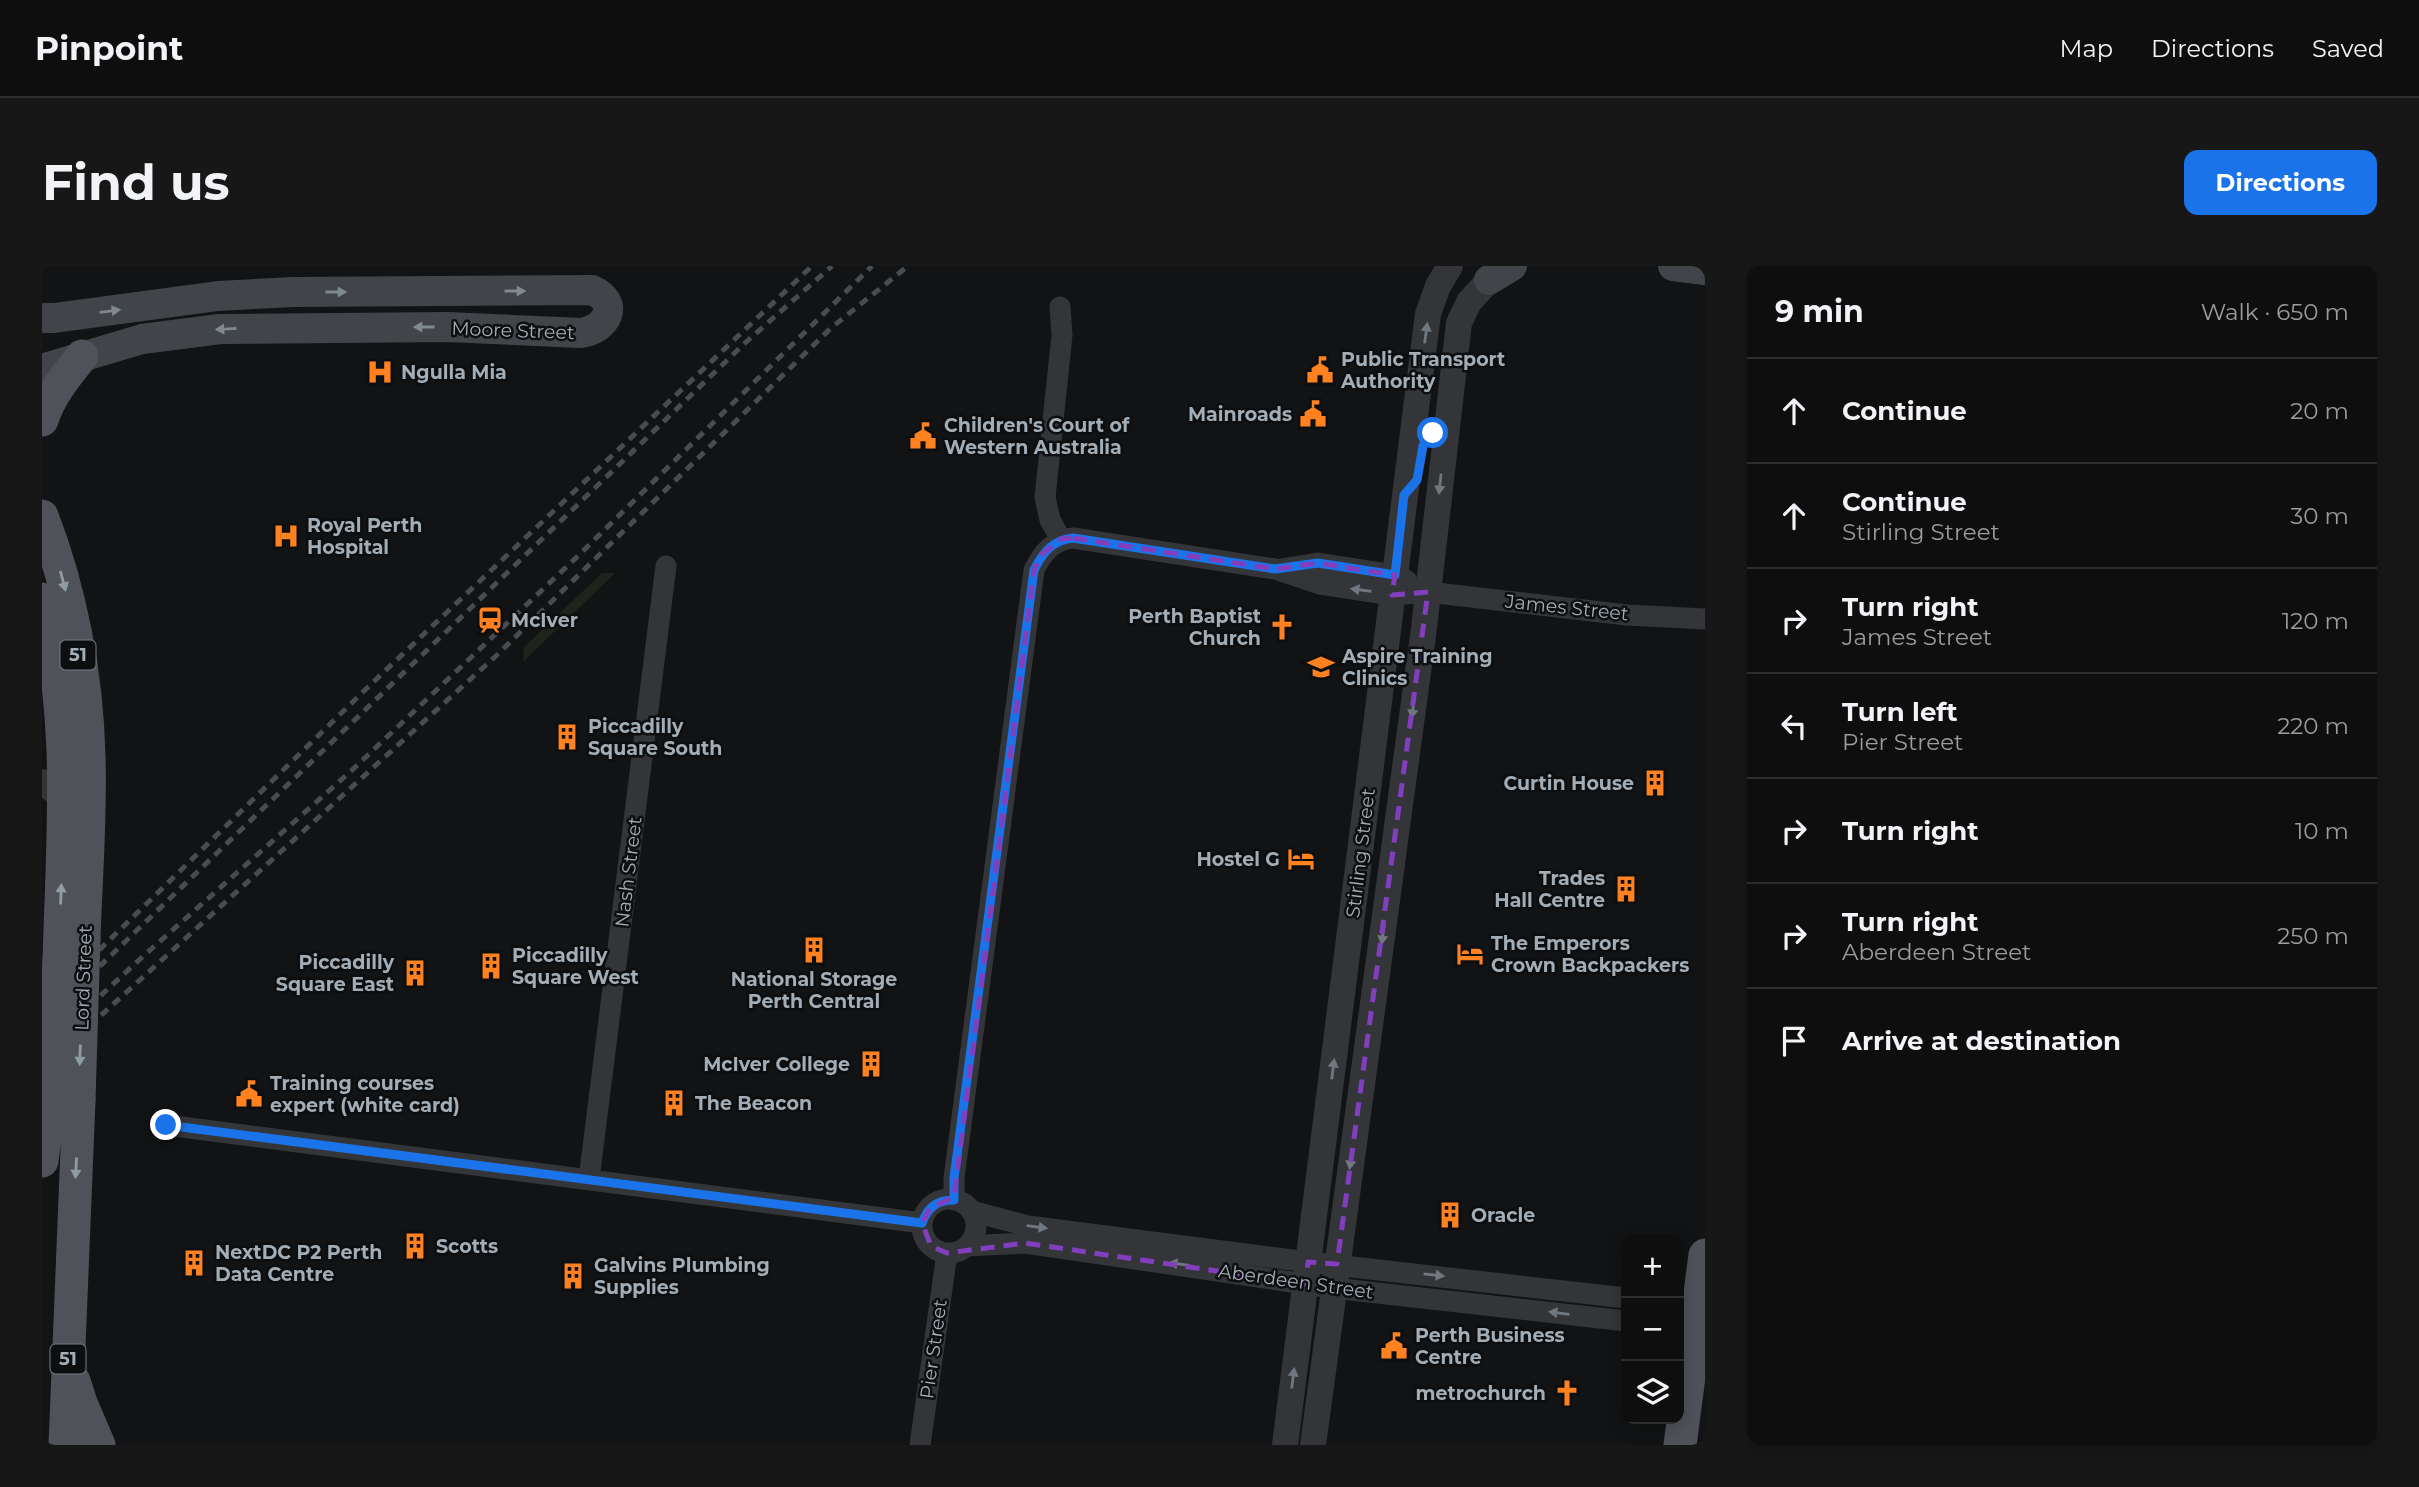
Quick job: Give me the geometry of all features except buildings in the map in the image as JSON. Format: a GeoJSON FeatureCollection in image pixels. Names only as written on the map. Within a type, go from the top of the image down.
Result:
{"type":"FeatureCollection","features":[{"type":"Feature","properties":{"kind":"main road"},"geometry":{"type":"LineString","coordinates":[[1673,266],[1705,270]]}},
{"type":"Feature","properties":{"kind":"main road","name":"Moore Street"},"geometry":{"type":"LineString","coordinates":[[42,318],[218,296],[293,292],[592,290],[604,298],[608,308],[600,327],[582,333],[447,327],[220,329],[142,339],[42,369]]}},
{"type":"Feature","properties":{"kind":"main road"},"geometry":{"type":"LineString","coordinates":[[42,420],[59,384],[82,356]]}},
{"type":"Feature","properties":{"kind":"main road","name":"Lord Street"},"geometry":{"type":"LineString","coordinates":[[42,516],[69,602],[83,688],[89,755],[65,1445]]}},
{"type":"Feature","properties":{"kind":"main road","name":"Lord Street"},"geometry":{"type":"LineString","coordinates":[[42,598],[60,684],[52,724],[65,757],[53,789],[59,962],[42,1161]]}},
{"type":"Feature","properties":{"kind":"main road"},"geometry":{"type":"LineString","coordinates":[[1680,1445],[1693,1318],[1705,1255]]}},
{"type":"Feature","properties":{"kind":"main road"},"geometry":{"type":"LineString","coordinates":[[68,1362],[81,1403],[99,1445]]}},
{"type":"Feature","properties":{"kind":"street","name":"Stirling Street"},"geometry":{"type":"LineString","coordinates":[[1285,1445],[1428,314],[1438,286],[1450,266]]}},
{"type":"Feature","properties":{"kind":"street","name":"Stirling Street"},"geometry":{"type":"LineString","coordinates":[[1313,1445],[1429,592],[1459,323],[1469,302],[1500,273]]}},
{"type":"Feature","properties":{"kind":"street"},"geometry":{"type":"LineString","coordinates":[[963,1206],[937,1202],[930,1208],[922,1223],[923,1232],[931,1246],[957,1250],[972,1240],[976,1226],[963,1206],[954,1178],[1034,570],[1041,555],[1061,539],[1050,520],[1045,497],[1062,335],[1060,307]]}},
{"type":"Feature","properties":{"kind":"street"},"geometry":{"type":"LineString","coordinates":[[1404,495],[1417,480],[1427,438],[1447,429]]}},
{"type":"Feature","properties":{"kind":"street","name":"James Street"},"geometry":{"type":"LineString","coordinates":[[1061,539],[1073,538],[1275,569],[1320,584],[1393,585],[1429,592],[1627,614],[1705,619]]}},
{"type":"Feature","properties":{"kind":"street","name":"Nash Street"},"geometry":{"type":"LineString","coordinates":[[589,1179],[666,566]]}},
{"type":"Feature","properties":{"kind":"street"},"geometry":{"type":"LineString","coordinates":[[166,1125],[922,1223]]}},
{"type":"Feature","properties":{"kind":"street","name":"Aberdeen Street"},"geometry":{"type":"LineString","coordinates":[[963,1206],[1028,1226],[1307,1273]]}},
{"type":"Feature","properties":{"kind":"street","name":"Aberdeen Street"},"geometry":{"type":"LineString","coordinates":[[957,1250],[1025,1242],[1335,1276],[1621,1298]]}},
{"type":"Feature","properties":{"kind":"street","name":"Pier Street"},"geometry":{"type":"LineString","coordinates":[[920,1445],[957,1250]]}},
{"type":"Feature","properties":{"kind":"street","name":"Aberdeen Street"},"geometry":{"type":"LineString","coordinates":[[1335,1276],[1621,1320]]}},
{"type":"Feature","properties":{"kind":"highlighted area"},"geometry":{"type":"Polygon","coordinates":[[[1073,538],[1275,569],[1318,563],[1395,575],[1392,595],[1428,592],[1337,1264],[1308,1262],[1306,1284],[1025,1243],[947,1253],[931,1246],[922,1223],[930,1208],[954,1197],[1034,570],[1041,555],[1061,539],[1073,538]]]}},
{"type":"Feature","properties":{"kind":"shaded area"},"geometry":{"type":"Polygon","coordinates":[[[602,573],[615,573],[523,662],[524,647],[602,573]]]}},
{"type":"Feature","properties":{"kind":"railway"},"geometry":{"type":"LineString","coordinates":[[42,1006],[367,688],[812,266]]}},
{"type":"Feature","properties":{"kind":"railway"},"geometry":{"type":"LineString","coordinates":[[42,1022],[745,343],[832,266]]}},
{"type":"Feature","properties":{"kind":"railway"},"geometry":{"type":"LineString","coordinates":[[42,1050],[350,772],[580,554],[872,266]]}},
{"type":"Feature","properties":{"kind":"railway"},"geometry":{"type":"LineString","coordinates":[[42,1069],[498,654],[831,328],[908,266]]}},
{"type":"Feature","properties":{"kind":"place","name":"Public Transport Authority"},"geometry":{"type":"Point","coordinates":[1320,370]}},
{"type":"Feature","properties":{"kind":"place","name":"Ngulla Mia"},"geometry":{"type":"Point","coordinates":[380,372]}},
{"type":"Feature","properties":{"kind":"place","name":"Mainroads"},"geometry":{"type":"Point","coordinates":[1313,414]}},
{"type":"Feature","properties":{"kind":"place","name":"Children's Court of Western Australia"},"geometry":{"type":"Point","coordinates":[923,436]}},
{"type":"Feature","properties":{"kind":"place","name":"Royal Perth Hospital"},"geometry":{"type":"Point","coordinates":[286,536]}},
{"type":"Feature","properties":{"kind":"place","name":"McIver"},"geometry":{"type":"Point","coordinates":[490,620]}},
{"type":"Feature","properties":{"kind":"place","name":"Perth Baptist Church"},"geometry":{"type":"Point","coordinates":[1282,627]}},
{"type":"Feature","properties":{"kind":"place","name":"Aspire Training Clinics"},"geometry":{"type":"Point","coordinates":[1321,667]}},
{"type":"Feature","properties":{"kind":"place","name":"Piccadilly Square South"},"geometry":{"type":"Point","coordinates":[567,737]}},
{"type":"Feature","properties":{"kind":"place","name":"Curtin House"},"geometry":{"type":"Point","coordinates":[1655,783]}},
{"type":"Feature","properties":{"kind":"place","name":"Hostel G"},"geometry":{"type":"Point","coordinates":[1301,859]}},
{"type":"Feature","properties":{"kind":"place","name":"Trades Hall Centre"},"geometry":{"type":"Point","coordinates":[1626,889]}},
{"type":"Feature","properties":{"kind":"place","name":"National Storage Perth Central"},"geometry":{"type":"Point","coordinates":[814,950]}},
{"type":"Feature","properties":{"kind":"place","name":"The Emperors Crown Backpackers"},"geometry":{"type":"Point","coordinates":[1470,954]}},
{"type":"Feature","properties":{"kind":"place","name":"Piccadilly Square West"},"geometry":{"type":"Point","coordinates":[491,966]}},
{"type":"Feature","properties":{"kind":"place","name":"Piccadilly Square East"},"geometry":{"type":"Point","coordinates":[415,973]}},
{"type":"Feature","properties":{"kind":"place","name":"McIver College"},"geometry":{"type":"Point","coordinates":[871,1064]}},
{"type":"Feature","properties":{"kind":"place","name":"Training courses expert (white card)"},"geometry":{"type":"Point","coordinates":[249,1094]}},
{"type":"Feature","properties":{"kind":"place","name":"The Beacon"},"geometry":{"type":"Point","coordinates":[674,1103]}},
{"type":"Feature","properties":{"kind":"place","name":"Oracle"},"geometry":{"type":"Point","coordinates":[1450,1215]}},
{"type":"Feature","properties":{"kind":"place","name":"Scotts"},"geometry":{"type":"Point","coordinates":[415,1246]}},
{"type":"Feature","properties":{"kind":"place","name":"NextDC P2 Perth Data Centre"},"geometry":{"type":"Point","coordinates":[194,1263]}},
{"type":"Feature","properties":{"kind":"place","name":"Galvins Plumbing Supplies"},"geometry":{"type":"Point","coordinates":[573,1276]}},
{"type":"Feature","properties":{"kind":"place","name":"Perth Business Centre"},"geometry":{"type":"Point","coordinates":[1394,1346]}},
{"type":"Feature","properties":{"kind":"place","name":"metrochurch"},"geometry":{"type":"Point","coordinates":[1567,1393]}},
{"type":"Feature","properties":{"kind":"route"},"geometry":{"type":"LineString","coordinates":[[166,1125],[922,1223],[930,1208],[937,1202],[954,1200],[954,1178],[1034,570],[1041,555],[1061,539],[1073,538],[1275,569],[1318,563],[1395,575],[1404,495],[1417,480],[1423,446],[1433,433]]}}]}
